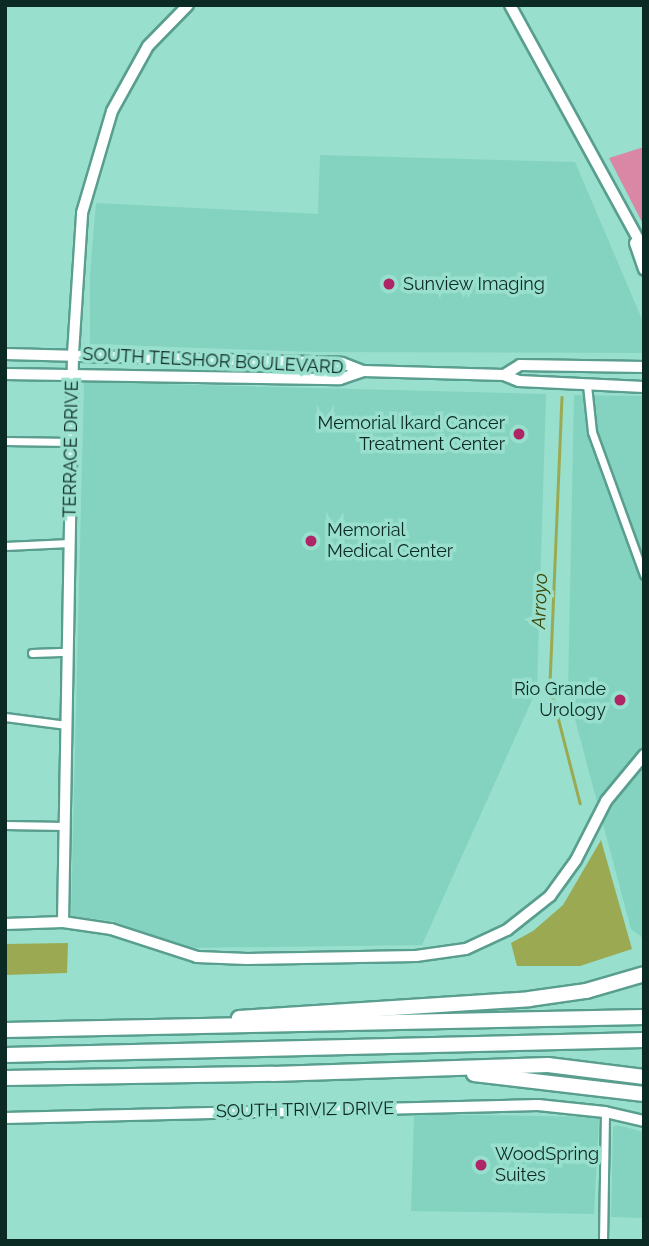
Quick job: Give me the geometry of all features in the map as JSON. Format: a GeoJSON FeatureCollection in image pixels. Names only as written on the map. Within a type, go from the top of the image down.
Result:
{"type":"FeatureCollection","features":[{"type":"Feature","properties":{"kind":"highway"},"geometry":{"type":"LineString","coordinates":[[158,1028],[271,1014],[529,999],[586,991],[644,974]]}},
{"type":"Feature","properties":{"kind":"highway"},"geometry":{"type":"LineString","coordinates":[[5,1030],[644,1017]]}},
{"type":"Feature","properties":{"kind":"highway"},"geometry":{"type":"LineString","coordinates":[[5,1055],[644,1040]]}},
{"type":"Feature","properties":{"kind":"highway"},"geometry":{"type":"LineString","coordinates":[[5,1077],[548,1065],[644,1077]]}},
{"type":"Feature","properties":{"kind":"highway"},"geometry":{"type":"LineString","coordinates":[[441,1069],[644,1094]]}},
{"type":"Feature","properties":{"kind":"street","name":"TERRACE DRIVE"},"geometry":{"type":"LineString","coordinates":[[63,922],[73,354],[82,213],[112,111],[148,46],[188,5]]}},
{"type":"Feature","properties":{"kind":"street"},"geometry":{"type":"LineString","coordinates":[[510,5],[644,250]]}},
{"type":"Feature","properties":{"kind":"street"},"geometry":{"type":"LineString","coordinates":[[628,224],[644,268]]}},
{"type":"Feature","properties":{"kind":"street","name":"SOUTH TELSHOR BOULEVARD"},"geometry":{"type":"LineString","coordinates":[[5,354],[342,363],[363,371],[504,374],[519,381],[644,387]]}},
{"type":"Feature","properties":{"kind":"street"},"geometry":{"type":"LineString","coordinates":[[298,361],[298,378]]}},
{"type":"Feature","properties":{"kind":"street","name":"SOUTH TELSHOR BOULEVARD"},"geometry":{"type":"LineString","coordinates":[[504,374],[520,365],[644,367]]}},
{"type":"Feature","properties":{"kind":"street","name":"SOUTH TELSHOR BOULEVARD"},"geometry":{"type":"LineString","coordinates":[[5,374],[340,379],[363,371]]}},
{"type":"Feature","properties":{"kind":"street"},"geometry":{"type":"LineString","coordinates":[[587,385],[592,432],[644,575]]}},
{"type":"Feature","properties":{"kind":"street"},"geometry":{"type":"LineString","coordinates":[[5,441],[71,442]]}},
{"type":"Feature","properties":{"kind":"street"},"geometry":{"type":"LineString","coordinates":[[5,546],[70,543]]}},
{"type":"Feature","properties":{"kind":"street"},"geometry":{"type":"LineString","coordinates":[[32,653],[68,652]]}},
{"type":"Feature","properties":{"kind":"street"},"geometry":{"type":"LineString","coordinates":[[5,717],[66,725]]}},
{"type":"Feature","properties":{"kind":"street"},"geometry":{"type":"LineString","coordinates":[[5,924],[63,922],[111,929],[197,957],[247,959],[416,956],[466,948],[507,930],[551,896],[576,860],[606,801],[644,755]]}},
{"type":"Feature","properties":{"kind":"street"},"geometry":{"type":"LineString","coordinates":[[5,825],[65,826]]}},
{"type":"Feature","properties":{"kind":"street","name":"SOUTH TRIVIZ DRIVE"},"geometry":{"type":"LineString","coordinates":[[5,1118],[500,1105],[555,1106],[605,1112],[644,1121]]}},
{"type":"Feature","properties":{"kind":"street"},"geometry":{"type":"LineString","coordinates":[[603,1241],[605,1112]]}},
{"type":"Feature","properties":{"kind":"shaded area"},"geometry":{"type":"Polygon","coordinates":[[[644,147],[644,226],[609,158],[644,147]]]}},
{"type":"Feature","properties":{"kind":"shaded area"},"geometry":{"type":"Polygon","coordinates":[[[320,155],[575,162],[644,324],[644,353],[314,352],[90,344],[90,274],[96,203],[318,214],[320,155]]]}},
{"type":"Feature","properties":{"kind":"shaded area","name":"Memorial Medical Center"},"geometry":{"type":"Polygon","coordinates":[[[84,382],[546,394],[537,689],[422,945],[186,948],[113,921],[71,916],[84,382]]]}},
{"type":"Feature","properties":{"kind":"shaded area"},"geometry":{"type":"Polygon","coordinates":[[[574,395],[644,396],[644,939],[631,929],[568,693],[574,395]]]}},
{"type":"Feature","properties":{"kind":"shaded area"},"geometry":{"type":"Polygon","coordinates":[[[601,840],[632,949],[580,966],[517,966],[511,943],[533,931],[563,905],[601,840]]]}},
{"type":"Feature","properties":{"kind":"shaded area"},"geometry":{"type":"Polygon","coordinates":[[[68,943],[67,973],[5,975],[5,944],[68,943]]]}},
{"type":"Feature","properties":{"kind":"shaded area"},"geometry":{"type":"Polygon","coordinates":[[[414,1114],[599,1117],[594,1214],[411,1211],[414,1114]]]}},
{"type":"Feature","properties":{"kind":"shaded area"},"geometry":{"type":"Polygon","coordinates":[[[617,1125],[644,1132],[644,1218],[611,1217],[613,1127],[617,1125]]]}},
{"type":"Feature","properties":{"kind":"waterway","name":"Arroyo"},"geometry":{"type":"LineString","coordinates":[[562,397],[550,686],[580,803]]}},
{"type":"Feature","properties":{"kind":"place","name":"Sunview Imaging"},"geometry":{"type":"Point","coordinates":[389,284]}},
{"type":"Feature","properties":{"kind":"place","name":"Memorial Ikard Cancer Treatment Center"},"geometry":{"type":"Point","coordinates":[519,434]}},
{"type":"Feature","properties":{"kind":"place","name":"Memorial Medical Center"},"geometry":{"type":"Point","coordinates":[311,541]}},
{"type":"Feature","properties":{"kind":"place","name":"Rio Grande Urology"},"geometry":{"type":"Point","coordinates":[620,700]}},
{"type":"Feature","properties":{"kind":"place","name":"WoodSpring Suites"},"geometry":{"type":"Point","coordinates":[481,1165]}}]}
